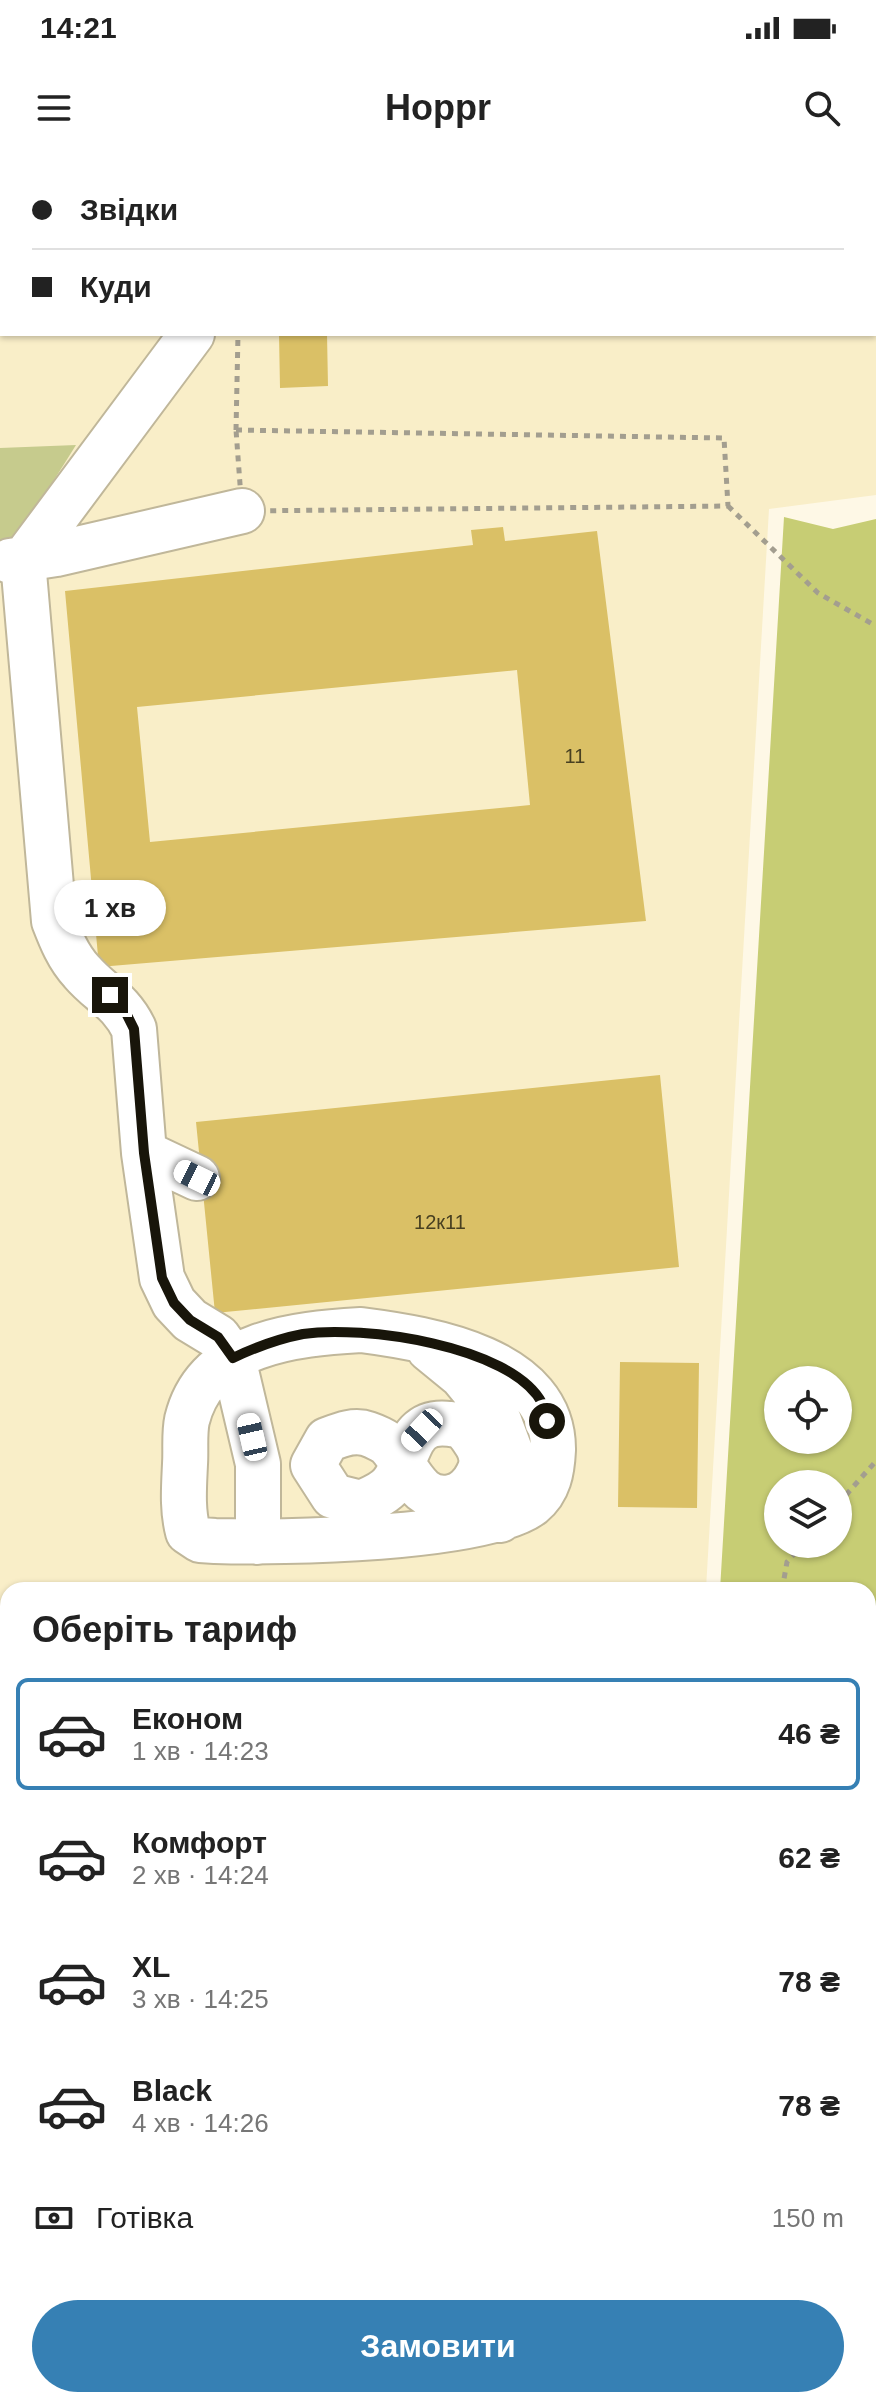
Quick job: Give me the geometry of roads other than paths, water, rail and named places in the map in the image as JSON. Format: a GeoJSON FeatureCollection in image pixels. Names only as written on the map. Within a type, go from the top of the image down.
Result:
{"type":"FeatureCollection","features":[{"type":"Feature","properties":{"kind":"lane"},"geometry":{"type":"LineString","coordinates":[[190,336],[12,561],[54,921],[66,950],[83,974],[125,1011],[134,1029],[144,1153],[162,1278],[174,1303],[190,1320],[218,1337],[233,1358],[258,1464],[258,1542]]}},
{"type":"Feature","properties":{"kind":"lane"},"geometry":{"type":"LineString","coordinates":[[12,561],[242,511]]}},
{"type":"Feature","properties":{"kind":"lane"},"geometry":{"type":"LineString","coordinates":[[144,1153],[197,1178]]}},
{"type":"Feature","properties":{"kind":"lane"},"geometry":{"type":"LineString","coordinates":[[361,1330],[414,1337],[486,1361],[517,1376],[542,1402],[553,1439],[552,1476],[532,1503],[500,1520],[354,1538],[258,1542],[200,1540],[188,1532],[184,1515],[186,1424],[192,1404],[205,1384],[233,1358],[270,1341],[306,1334],[361,1330]]}},
{"type":"Feature","properties":{"kind":"lane"},"geometry":{"type":"LineString","coordinates":[[345,1432],[366,1432],[388,1444],[400,1462],[395,1480],[385,1491],[361,1503],[333,1496],[313,1465],[327,1440],[345,1432]]}},
{"type":"Feature","properties":{"kind":"lane"},"geometry":{"type":"LineString","coordinates":[[258,1464],[313,1465]]}}]}
